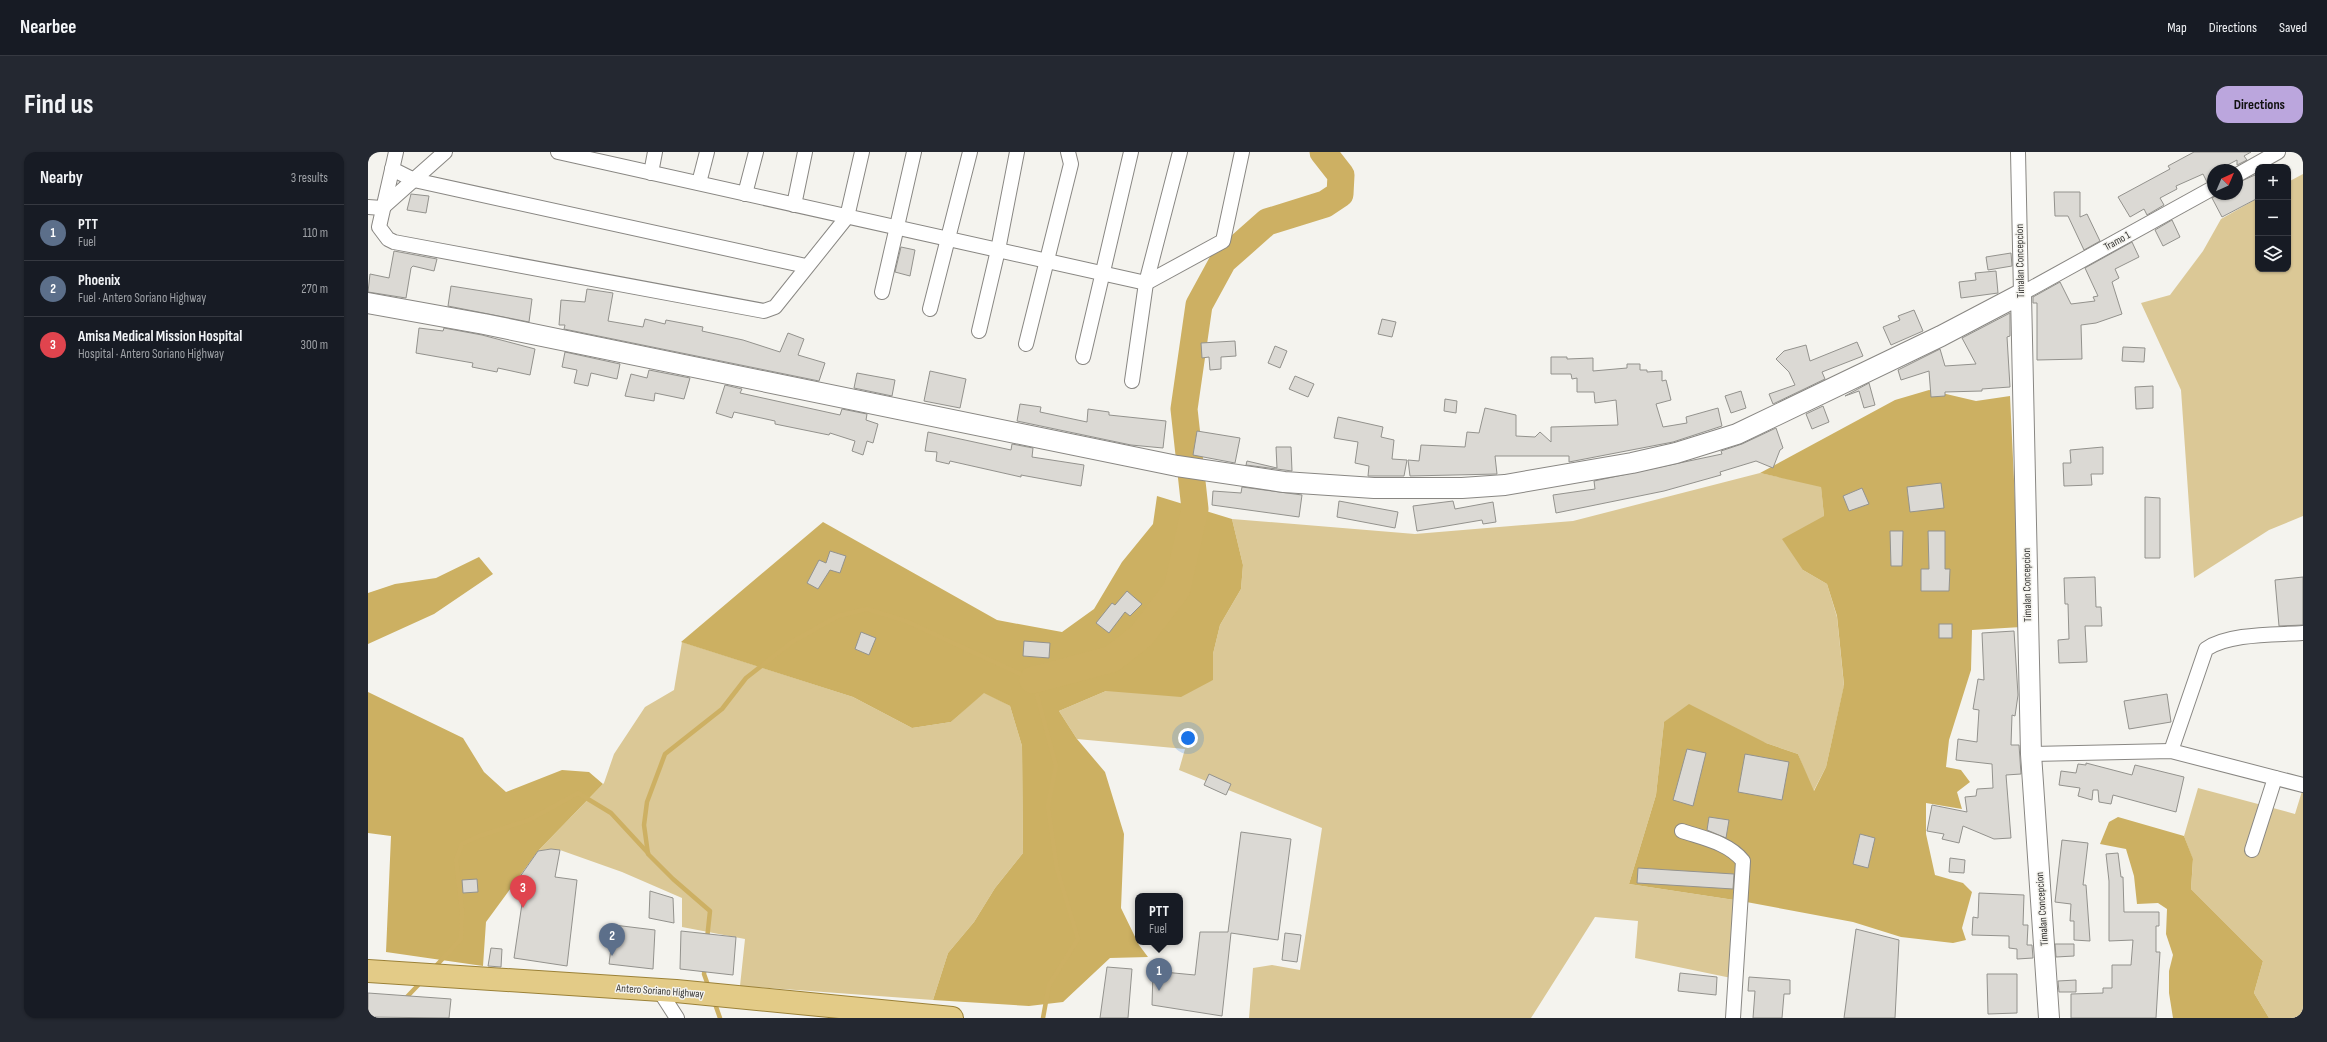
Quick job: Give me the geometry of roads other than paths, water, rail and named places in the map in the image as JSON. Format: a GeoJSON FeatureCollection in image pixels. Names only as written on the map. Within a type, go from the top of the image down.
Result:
{"type":"FeatureCollection","features":[{"type":"Feature","properties":{"kind":"main road","name":"Antero Soriano Highway"},"geometry":{"type":"LineString","coordinates":[[368,971],[730,996],[809,1012],[952,1018]]}},
{"type":"Feature","properties":{"kind":"street"},"geometry":{"type":"LineString","coordinates":[[396,152],[382,208],[379,227],[388,239],[394,242],[764,312],[775,307],[847,216],[862,152]]}},
{"type":"Feature","properties":{"kind":"street"},"geometry":{"type":"LineString","coordinates":[[368,207],[382,208],[445,152]]}},
{"type":"Feature","properties":{"kind":"street"},"geometry":{"type":"LineString","coordinates":[[558,152],[602,157],[651,172],[745,194],[1146,283],[1223,241],[1242,152]]}},
{"type":"Feature","properties":{"kind":"street"},"geometry":{"type":"LineString","coordinates":[[651,172],[655,152]]}},
{"type":"Feature","properties":{"kind":"street"},"geometry":{"type":"LineString","coordinates":[[699,183],[707,152]]}},
{"type":"Feature","properties":{"kind":"street"},"geometry":{"type":"LineString","coordinates":[[745,194],[756,152]]}},
{"type":"Feature","properties":{"kind":"street"},"geometry":{"type":"LineString","coordinates":[[794,204],[805,152]]}},
{"type":"Feature","properties":{"kind":"street"},"geometry":{"type":"LineString","coordinates":[[882,292],[914,152]]}},
{"type":"Feature","properties":{"kind":"street"},"geometry":{"type":"LineString","coordinates":[[930,309],[970,152]]}},
{"type":"Feature","properties":{"kind":"street"},"geometry":{"type":"LineString","coordinates":[[979,331],[998,250],[1017,152]]}},
{"type":"Feature","properties":{"kind":"street"},"geometry":{"type":"LineString","coordinates":[[1026,344],[1071,164],[1068,152]]}},
{"type":"Feature","properties":{"kind":"street"},"geometry":{"type":"LineString","coordinates":[[1083,356],[1131,152]]}},
{"type":"Feature","properties":{"kind":"street"},"geometry":{"type":"LineString","coordinates":[[1132,381],[1146,283],[1180,152]]}},
{"type":"Feature","properties":{"kind":"street","name":"Timalan Concepcion"},"geometry":{"type":"LineString","coordinates":[[2018,152],[2031,754],[2049,1018]]}},
{"type":"Feature","properties":{"kind":"street"},"geometry":{"type":"LineString","coordinates":[[2243,172],[2278,152]]}},
{"type":"Feature","properties":{"kind":"street"},"geometry":{"type":"LineString","coordinates":[[392,170],[414,180],[806,266]]}},
{"type":"Feature","properties":{"kind":"street","name":"Tramo 1"},"geometry":{"type":"LineString","coordinates":[[2021,294],[2207,191]]}},
{"type":"Feature","properties":{"kind":"street"},"geometry":{"type":"LineString","coordinates":[[368,303],[484,324],[1177,466],[1199,468],[1284,482],[1374,488],[1462,488],[1505,485],[1632,463],[1676,453],[1737,434],[1941,336],[2021,294]]}},
{"type":"Feature","properties":{"kind":"street"},"geometry":{"type":"LineString","coordinates":[[2171,751],[2206,648],[2213,643],[2237,638],[2303,633]]}},
{"type":"Feature","properties":{"kind":"street"},"geometry":{"type":"LineString","coordinates":[[2031,754],[2171,751],[2303,785]]}},
{"type":"Feature","properties":{"kind":"street"},"geometry":{"type":"LineString","coordinates":[[2252,850],[2275,778]]}},
{"type":"Feature","properties":{"kind":"street"},"geometry":{"type":"LineString","coordinates":[[1682,831],[1726,846],[1743,861],[1733,1018]]}},
{"type":"Feature","properties":{"kind":"street"},"geometry":{"type":"LineString","coordinates":[[659,990],[677,1018]]}},
{"type":"Feature","properties":{"kind":"waterway"},"geometry":{"type":"LineString","coordinates":[[1033,680],[1112,659],[1141,636],[1177,589],[1195,509],[1184,409],[1199,305],[1223,261],[1267,222],[1325,204],[1340,194],[1341,175],[1323,152]]}},
{"type":"Feature","properties":{"kind":"waterway"},"geometry":{"type":"LineString","coordinates":[[707,939],[710,911],[673,879],[648,854],[644,825],[647,802],[665,754],[722,709],[746,678],[792,642],[838,616],[867,609],[906,621],[1033,680],[1056,766],[1048,806],[1057,869],[1078,939],[1049,985],[1043,1018]]}},
{"type":"Feature","properties":{"kind":"waterway"},"geometry":{"type":"LineString","coordinates":[[434,968],[461,939],[462,910],[456,860],[462,844],[479,836],[529,820],[578,793],[611,813],[648,853]]}},
{"type":"Feature","properties":{"kind":"waterway"},"geometry":{"type":"LineString","coordinates":[[705,966],[704,974],[709,988]]}},
{"type":"Feature","properties":{"kind":"waterway"},"geometry":{"type":"LineString","coordinates":[[404,1000],[422,981]]}},
{"type":"Feature","properties":{"kind":"waterway"},"geometry":{"type":"LineString","coordinates":[[714,1001],[720,1018]]}},
{"type":"Feature","properties":{"kind":"place","name":"Amisa Medical Mission Hospital"},"geometry":{"type":"Point","coordinates":[523,908]}},
{"type":"Feature","properties":{"kind":"place","name":"Phoenix"},"geometry":{"type":"Point","coordinates":[612,956]}},
{"type":"Feature","properties":{"kind":"place","name":"PTT"},"geometry":{"type":"Point","coordinates":[1159,991]}}]}
